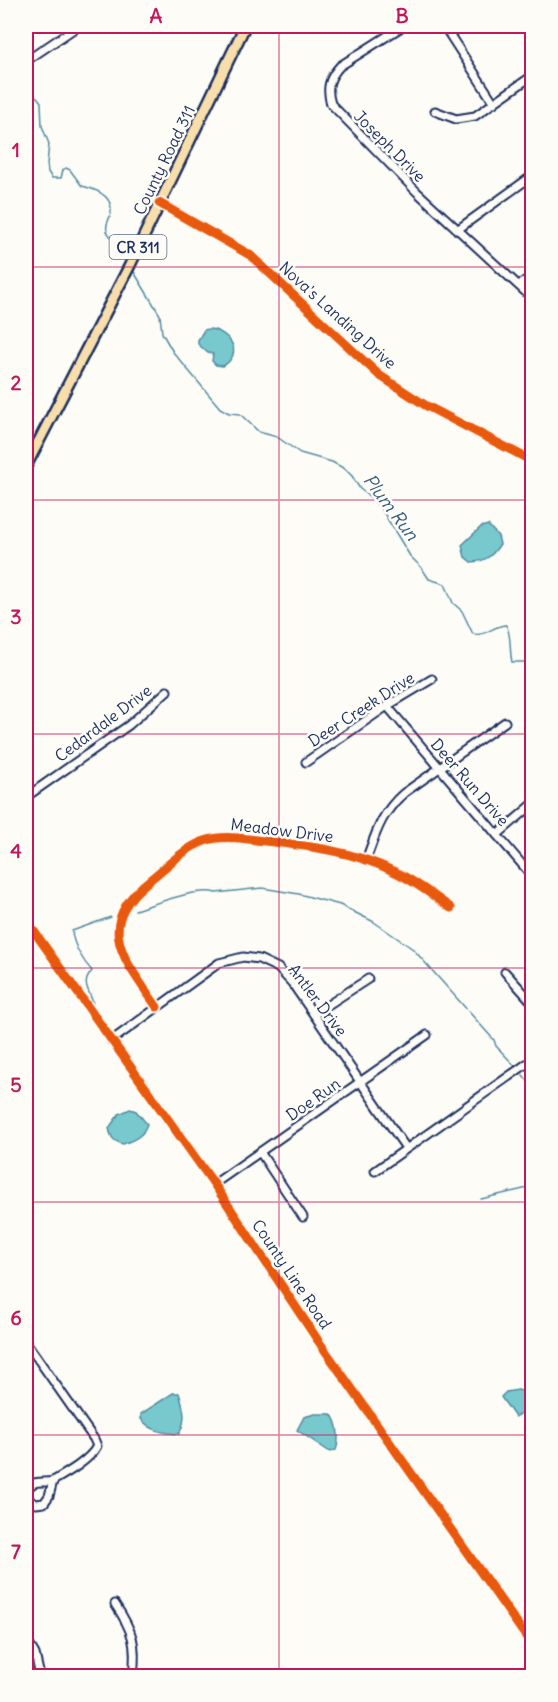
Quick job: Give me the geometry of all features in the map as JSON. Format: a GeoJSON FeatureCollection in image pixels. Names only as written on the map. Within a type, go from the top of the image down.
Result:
{"type":"FeatureCollection","features":[{"type":"Feature","properties":{"kind":"main road","name":"County Road 311"},"geometry":{"type":"LineString","coordinates":[[26,466],[121,282],[245,26]]}},
{"type":"Feature","properties":{"kind":"street"},"geometry":{"type":"LineString","coordinates":[[26,62],[78,26]]}},
{"type":"Feature","properties":{"kind":"street","name":"Joseph Drive"},"geometry":{"type":"LineString","coordinates":[[404,26],[340,66],[330,80],[328,95],[331,104],[417,192],[532,297]]}},
{"type":"Feature","properties":{"kind":"street"},"geometry":{"type":"LineString","coordinates":[[444,26],[494,103]]}},
{"type":"Feature","properties":{"kind":"street"},"geometry":{"type":"LineString","coordinates":[[435,111],[456,119],[475,116],[532,76]]}},
{"type":"Feature","properties":{"kind":"street"},"geometry":{"type":"LineString","coordinates":[[457,230],[532,176]]}},
{"type":"Feature","properties":{"kind":"street","name":"Nova's Landing Drive"},"geometry":{"type":"LineString","coordinates":[[159,203],[250,255],[379,375],[425,405],[532,460]]}},
{"type":"Feature","properties":{"kind":"street"},"geometry":{"type":"LineString","coordinates":[[519,285],[532,276]]}},
{"type":"Feature","properties":{"kind":"street","name":"Deer Creek Drive"},"geometry":{"type":"LineString","coordinates":[[306,762],[387,706],[432,679]]}},
{"type":"Feature","properties":{"kind":"street","name":"Cedardale Drive"},"geometry":{"type":"LineString","coordinates":[[26,797],[129,725],[167,691]]}},
{"type":"Feature","properties":{"kind":"street","name":"Deer Run Drive"},"geometry":{"type":"LineString","coordinates":[[387,706],[532,876]]}},
{"type":"Feature","properties":{"kind":"street"},"geometry":{"type":"LineString","coordinates":[[366,860],[380,821],[391,805],[404,793],[505,722]]}},
{"type":"Feature","properties":{"kind":"street"},"geometry":{"type":"LineString","coordinates":[[497,835],[532,805]]}},
{"type":"Feature","properties":{"kind":"street","name":"Meadow Drive"},"geometry":{"type":"LineString","coordinates":[[157,1007],[122,955],[118,930],[121,913],[126,903],[139,889],[195,844],[217,838],[237,838],[319,847],[366,860],[409,879],[451,908]]}},
{"type":"Feature","properties":{"kind":"street","name":"County Line Road"},"geometry":{"type":"LineString","coordinates":[[26,920],[214,1184],[324,1349],[532,1645]]}},
{"type":"Feature","properties":{"kind":"street","name":"Antler Drive"},"geometry":{"type":"LineString","coordinates":[[111,1041],[219,963],[243,957],[259,959],[278,968],[292,983],[406,1148]]}},
{"type":"Feature","properties":{"kind":"street"},"geometry":{"type":"LineString","coordinates":[[505,972],[532,1002]]}},
{"type":"Feature","properties":{"kind":"street"},"geometry":{"type":"LineString","coordinates":[[314,1014],[368,979]]}},
{"type":"Feature","properties":{"kind":"street","name":"Doe Run"},"geometry":{"type":"LineString","coordinates":[[214,1184],[427,1035]]}},
{"type":"Feature","properties":{"kind":"street"},"geometry":{"type":"LineString","coordinates":[[375,1171],[532,1060]]}},
{"type":"Feature","properties":{"kind":"street"},"geometry":{"type":"LineString","coordinates":[[260,1152],[303,1217]]}},
{"type":"Feature","properties":{"kind":"street"},"geometry":{"type":"LineString","coordinates":[[26,1342],[97,1446],[82,1462],[53,1481]]}},
{"type":"Feature","properties":{"kind":"street"},"geometry":{"type":"LineString","coordinates":[[116,1604],[134,1638],[133,1675],[153,1677]]}},
{"type":"Feature","properties":{"kind":"street"},"geometry":{"type":"LineString","coordinates":[[26,1639],[34,1654],[40,1677]]}},
{"type":"Feature","properties":{"kind":"water"},"geometry":{"type":"Polygon","coordinates":[[[209,329],[223,334],[232,343],[233,355],[230,361],[223,366],[216,365],[212,361],[213,354],[208,353],[198,344],[204,330],[209,329]]]}},
{"type":"Feature","properties":{"kind":"water"},"geometry":{"type":"Polygon","coordinates":[[[488,525],[498,536],[500,544],[488,558],[471,562],[465,557],[462,545],[481,527],[488,525]]]}},
{"type":"Feature","properties":{"kind":"water"},"geometry":{"type":"Polygon","coordinates":[[[130,1109],[136,1111],[147,1124],[141,1135],[123,1144],[113,1139],[109,1128],[119,1114],[130,1109]]]}},
{"type":"Feature","properties":{"kind":"water"},"geometry":{"type":"Polygon","coordinates":[[[518,1390],[532,1394],[527,1408],[515,1417],[501,1397],[506,1392],[518,1390]]]}},
{"type":"Feature","properties":{"kind":"water"},"geometry":{"type":"Polygon","coordinates":[[[173,1393],[179,1393],[183,1409],[184,1419],[179,1434],[158,1431],[141,1419],[141,1414],[173,1393]]]}},
{"type":"Feature","properties":{"kind":"water"},"geometry":{"type":"Polygon","coordinates":[[[331,1414],[333,1417],[338,1431],[336,1450],[330,1452],[297,1430],[304,1417],[331,1414]]]}},
{"type":"Feature","properties":{"kind":"waterway","name":"Plum Run"},"geometry":{"type":"LineString","coordinates":[[26,88],[28,93],[37,97],[41,102],[42,126],[49,144],[48,172],[52,178],[61,178],[66,168],[82,186],[106,197],[111,206],[107,231],[120,246],[126,259]]}},
{"type":"Feature","properties":{"kind":"waterway","name":"Plum Run"},"geometry":{"type":"LineString","coordinates":[[134,272],[160,315],[162,333],[173,352],[220,408],[229,413],[240,414],[259,432],[277,437],[300,453],[332,462],[345,469],[360,489],[382,510],[410,556],[429,579],[445,584],[453,603],[462,611],[473,634],[482,634],[506,625],[512,662],[526,662],[529,674],[532,675]]}},
{"type":"Feature","properties":{"kind":"waterway"},"geometry":{"type":"LineString","coordinates":[[135,910],[198,892],[216,893],[262,888],[299,894],[340,905],[374,922],[413,949],[515,1066]]}},
{"type":"Feature","properties":{"kind":"waterway"},"geometry":{"type":"LineString","coordinates":[[93,1004],[86,984],[92,971],[79,953],[72,931],[111,917]]}},
{"type":"Feature","properties":{"kind":"waterway"},"geometry":{"type":"LineString","coordinates":[[523,1075],[532,1086]]}},
{"type":"Feature","properties":{"kind":"waterway"},"geometry":{"type":"LineString","coordinates":[[481,1199],[532,1187]]}},
{"type":"Feature","properties":{"kind":"cycle path"},"geometry":{"type":"LineString","coordinates":[[159,203],[250,255],[379,375],[425,405],[532,461]]}},
{"type":"Feature","properties":{"kind":"cycle path"},"geometry":{"type":"LineString","coordinates":[[157,1007],[125,958],[118,927],[122,912],[133,896],[151,879],[182,854],[202,842],[217,838],[242,838],[314,847],[347,854],[378,864],[401,875],[451,908]]}},
{"type":"Feature","properties":{"kind":"cycle path"},"geometry":{"type":"LineString","coordinates":[[26,920],[214,1184],[317,1339],[532,1645]]}}]}
